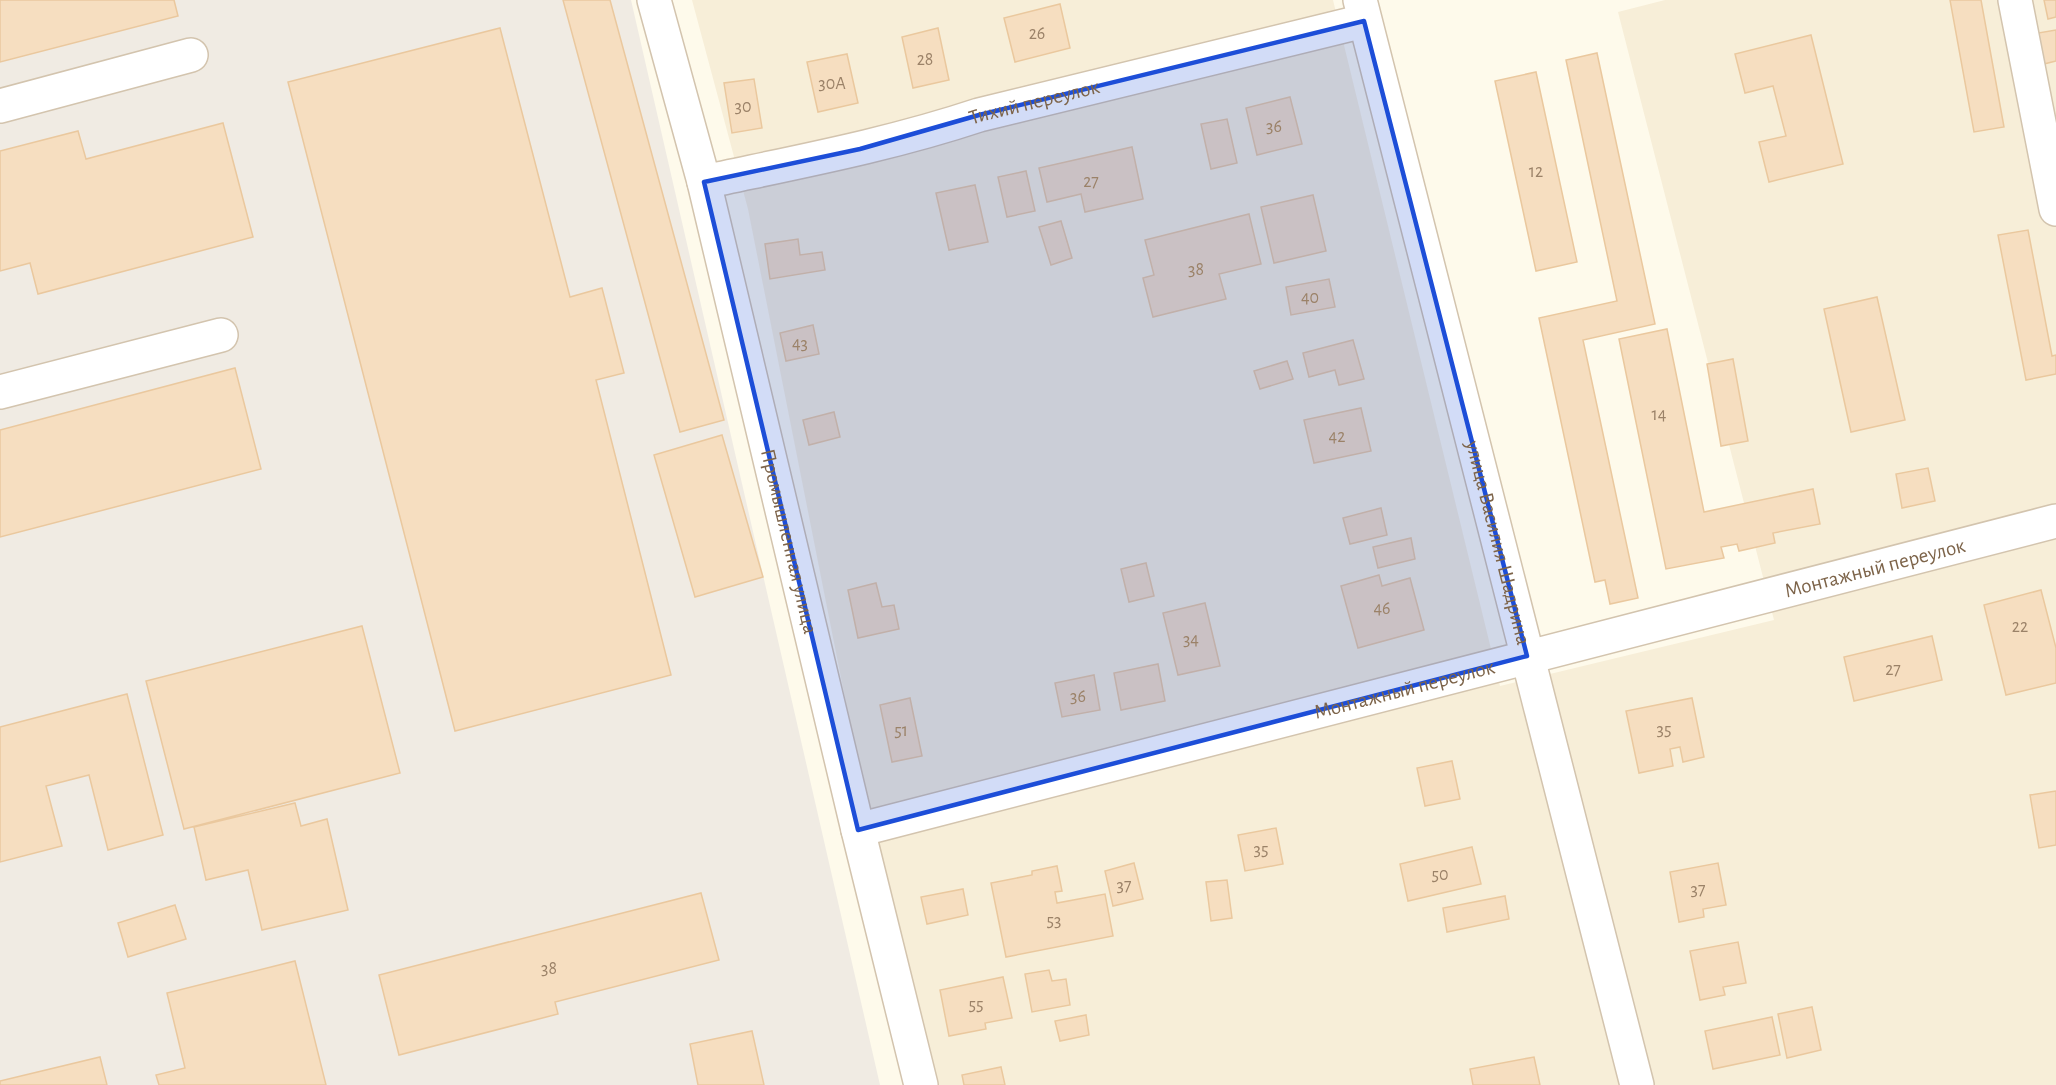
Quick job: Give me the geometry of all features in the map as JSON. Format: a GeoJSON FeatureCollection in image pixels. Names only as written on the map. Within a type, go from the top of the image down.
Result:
{"type":"FeatureCollection","features":[{"type":"Feature","properties":{"kind":"street","name":"Промышленная улица"},"geometry":{"type":"LineString","coordinates":[[654,0],[704,182],[921,1085]]}},
{"type":"Feature","properties":{"kind":"street"},"geometry":{"type":"LineString","coordinates":[[2015,0],[2056,209]]}},
{"type":"Feature","properties":{"kind":"street","name":"Тихий переулок"},"geometry":{"type":"LineString","coordinates":[[704,182],[861,149],[932,131],[979,115],[1362,10]]}},
{"type":"Feature","properties":{"kind":"street","name":"улица Василия Шадрина"},"geometry":{"type":"LineString","coordinates":[[1362,10],[1637,1085]]}},
{"type":"Feature","properties":{"kind":"street"},"geometry":{"type":"LineString","coordinates":[[0,106],[191,55]]}},
{"type":"Feature","properties":{"kind":"street"},"geometry":{"type":"LineString","coordinates":[[0,392],[220,335]]}},
{"type":"Feature","properties":{"kind":"street","name":"Монтажный переулок"},"geometry":{"type":"LineString","coordinates":[[858,830],[2056,521]]}},
{"type":"Feature","properties":{"kind":"highlighted area"},"geometry":{"type":"Polygon","coordinates":[[[1364,21],[1527,656],[858,830],[704,182],[860,149],[979,115],[1364,21]]]}},
{"type":"Feature","properties":{"kind":"shaded area"},"geometry":{"type":"Polygon","coordinates":[[[0,0],[631,0],[880,1085],[0,1085],[0,0]]]}},
{"type":"Feature","properties":{"kind":"shaded area"},"geometry":{"type":"Polygon","coordinates":[[[692,0],[1333,0],[1500,686],[1774,620],[1618,12],[1665,0],[2056,0],[2056,1085],[938,1085],[873,839],[748,209],[692,0]]]}},
{"type":"Feature","properties":{"kind":"building"},"geometry":{"type":"Polygon","coordinates":[[[0,0],[174,0],[178,16],[0,62],[0,0]]]}},
{"type":"Feature","properties":{"kind":"building"},"geometry":{"type":"Polygon","coordinates":[[[563,0],[610,0],[724,420],[680,432],[563,0]]]}},
{"type":"Feature","properties":{"kind":"building"},"geometry":{"type":"Polygon","coordinates":[[[1950,0],[1981,0],[2004,127],[1974,132],[1950,0]]]}},
{"type":"Feature","properties":{"kind":"building"},"geometry":{"type":"Polygon","coordinates":[[[2044,0],[2056,0],[2056,17],[2048,19],[2044,0]]]}},
{"type":"Feature","properties":{"kind":"building"},"geometry":{"type":"Polygon","coordinates":[[[1060,4],[1070,48],[1015,62],[1004,18],[1060,4]]]}},
{"type":"Feature","properties":{"kind":"building"},"geometry":{"type":"Polygon","coordinates":[[[500,28],[570,297],[602,288],[624,373],[596,380],[671,675],[455,731],[288,82],[500,28]]]}},
{"type":"Feature","properties":{"kind":"building"},"geometry":{"type":"Polygon","coordinates":[[[938,28],[949,80],[913,88],[902,37],[938,28]]]}},
{"type":"Feature","properties":{"kind":"building"},"geometry":{"type":"Polygon","coordinates":[[[2056,30],[2056,61],[2044,64],[2038,33],[2056,30]]]}},
{"type":"Feature","properties":{"kind":"building"},"geometry":{"type":"Polygon","coordinates":[[[1811,35],[1843,164],[1769,182],[1759,142],[1786,136],[1773,86],[1745,93],[1735,54],[1811,35]]]}},
{"type":"Feature","properties":{"kind":"building"},"geometry":{"type":"Polygon","coordinates":[[[1597,53],[1655,324],[1583,340],[1638,598],[1610,604],[1605,580],[1595,582],[1539,318],[1617,301],[1566,60],[1597,53]]]}},
{"type":"Feature","properties":{"kind":"building"},"geometry":{"type":"Polygon","coordinates":[[[847,54],[858,103],[818,112],[807,62],[847,54]]]}},
{"type":"Feature","properties":{"kind":"building"},"geometry":{"type":"Polygon","coordinates":[[[1536,72],[1577,262],[1536,271],[1495,81],[1536,72]]]}},
{"type":"Feature","properties":{"kind":"building"},"geometry":{"type":"Polygon","coordinates":[[[754,79],[762,128],[732,133],[724,83],[754,79]]]}},
{"type":"Feature","properties":{"kind":"building"},"geometry":{"type":"Polygon","coordinates":[[[1290,97],[1302,144],[1257,155],[1246,108],[1290,97]]]}},
{"type":"Feature","properties":{"kind":"building"},"geometry":{"type":"Polygon","coordinates":[[[1227,119],[1237,163],[1211,169],[1201,124],[1227,119]]]}},
{"type":"Feature","properties":{"kind":"building"},"geometry":{"type":"Polygon","coordinates":[[[223,123],[253,237],[38,294],[30,263],[0,271],[0,151],[78,131],[86,159],[223,123]]]}},
{"type":"Feature","properties":{"kind":"building"},"geometry":{"type":"Polygon","coordinates":[[[1132,147],[1143,199],[1085,212],[1081,194],[1047,202],[1039,168],[1132,147]]]}},
{"type":"Feature","properties":{"kind":"building"},"geometry":{"type":"Polygon","coordinates":[[[1026,171],[1035,211],[1007,217],[998,177],[1026,171]]]}},
{"type":"Feature","properties":{"kind":"building"},"geometry":{"type":"Polygon","coordinates":[[[975,185],[988,242],[949,250],[936,193],[975,185]]]}},
{"type":"Feature","properties":{"kind":"building"},"geometry":{"type":"Polygon","coordinates":[[[1313,195],[1326,251],[1274,263],[1261,207],[1313,195]]]}},
{"type":"Feature","properties":{"kind":"building"},"geometry":{"type":"Polygon","coordinates":[[[1249,214],[1261,264],[1219,274],[1226,299],[1153,317],[1143,278],[1154,275],[1145,240],[1249,214]]]}},
{"type":"Feature","properties":{"kind":"building"},"geometry":{"type":"Polygon","coordinates":[[[1061,221],[1072,258],[1051,265],[1039,227],[1061,221]]]}},
{"type":"Feature","properties":{"kind":"building"},"geometry":{"type":"Polygon","coordinates":[[[2028,230],[2052,356],[2056,355],[2056,374],[2026,380],[1998,235],[2028,230]]]}},
{"type":"Feature","properties":{"kind":"building"},"geometry":{"type":"Polygon","coordinates":[[[798,239],[800,255],[822,252],[825,270],[770,279],[765,244],[798,239]]]}},
{"type":"Feature","properties":{"kind":"building"},"geometry":{"type":"Polygon","coordinates":[[[1329,279],[1335,307],[1291,315],[1286,287],[1329,279]]]}},
{"type":"Feature","properties":{"kind":"building"},"geometry":{"type":"Polygon","coordinates":[[[1877,297],[1905,420],[1851,432],[1824,309],[1877,297]]]}},
{"type":"Feature","properties":{"kind":"building"},"geometry":{"type":"Polygon","coordinates":[[[813,325],[819,354],[786,361],[780,333],[813,325]]]}},
{"type":"Feature","properties":{"kind":"building"},"geometry":{"type":"Polygon","coordinates":[[[1667,329],[1704,512],[1813,489],[1820,524],[1773,533],[1775,543],[1739,551],[1737,544],[1721,547],[1724,558],[1666,569],[1619,339],[1667,329]]]}},
{"type":"Feature","properties":{"kind":"building"},"geometry":{"type":"Polygon","coordinates":[[[1353,340],[1364,379],[1339,385],[1335,370],[1309,377],[1303,353],[1353,340]]]}},
{"type":"Feature","properties":{"kind":"building"},"geometry":{"type":"Polygon","coordinates":[[[1733,359],[1748,441],[1721,446],[1707,364],[1733,359]]]}},
{"type":"Feature","properties":{"kind":"building"},"geometry":{"type":"Polygon","coordinates":[[[1287,361],[1293,379],[1260,389],[1254,371],[1287,361]]]}},
{"type":"Feature","properties":{"kind":"building"},"geometry":{"type":"Polygon","coordinates":[[[235,368],[261,469],[0,537],[0,430],[235,368]]]}},
{"type":"Feature","properties":{"kind":"building"},"geometry":{"type":"Polygon","coordinates":[[[1361,408],[1371,451],[1314,463],[1304,420],[1361,408]]]}},
{"type":"Feature","properties":{"kind":"building"},"geometry":{"type":"Polygon","coordinates":[[[834,412],[840,437],[809,445],[803,420],[834,412]]]}},
{"type":"Feature","properties":{"kind":"building"},"geometry":{"type":"Polygon","coordinates":[[[722,435],[763,577],[695,597],[654,455],[722,435]]]}},
{"type":"Feature","properties":{"kind":"building"},"geometry":{"type":"Polygon","coordinates":[[[1928,468],[1935,501],[1902,508],[1896,474],[1928,468]]]}},
{"type":"Feature","properties":{"kind":"building"},"geometry":{"type":"Polygon","coordinates":[[[1381,508],[1387,535],[1350,544],[1343,518],[1381,508]]]}},
{"type":"Feature","properties":{"kind":"building"},"geometry":{"type":"Polygon","coordinates":[[[1411,538],[1415,559],[1378,568],[1373,547],[1411,538]]]}},
{"type":"Feature","properties":{"kind":"building"},"geometry":{"type":"Polygon","coordinates":[[[1146,563],[1154,596],[1129,602],[1121,569],[1146,563]]]}},
{"type":"Feature","properties":{"kind":"building"},"geometry":{"type":"Polygon","coordinates":[[[1379,575],[1382,586],[1410,578],[1424,630],[1358,648],[1341,586],[1379,575]]]}},
{"type":"Feature","properties":{"kind":"building"},"geometry":{"type":"Polygon","coordinates":[[[876,583],[882,607],[894,605],[899,629],[858,638],[848,590],[876,583]]]}},
{"type":"Feature","properties":{"kind":"building"},"geometry":{"type":"Polygon","coordinates":[[[2041,590],[2056,648],[2056,683],[2006,695],[1984,605],[2041,590]]]}},
{"type":"Feature","properties":{"kind":"building"},"geometry":{"type":"Polygon","coordinates":[[[1205,603],[1220,666],[1178,675],[1163,613],[1205,603]]]}},
{"type":"Feature","properties":{"kind":"building"},"geometry":{"type":"Polygon","coordinates":[[[362,626],[400,773],[184,829],[146,681],[362,626]]]}},
{"type":"Feature","properties":{"kind":"building"},"geometry":{"type":"Polygon","coordinates":[[[1932,636],[1942,680],[1854,701],[1844,657],[1932,636]]]}},
{"type":"Feature","properties":{"kind":"building"},"geometry":{"type":"Polygon","coordinates":[[[1158,664],[1165,701],[1121,710],[1114,673],[1158,664]]]}},
{"type":"Feature","properties":{"kind":"building"},"geometry":{"type":"Polygon","coordinates":[[[1094,675],[1100,710],[1062,717],[1055,683],[1094,675]]]}},
{"type":"Feature","properties":{"kind":"building"},"geometry":{"type":"Polygon","coordinates":[[[127,694],[163,835],[108,850],[89,775],[46,786],[62,846],[0,862],[0,727],[127,694]]]}},
{"type":"Feature","properties":{"kind":"building"},"geometry":{"type":"Polygon","coordinates":[[[910,698],[922,756],[892,762],[880,705],[910,698]]]}},
{"type":"Feature","properties":{"kind":"building"},"geometry":{"type":"Polygon","coordinates":[[[1692,698],[1704,757],[1683,762],[1680,747],[1670,749],[1673,766],[1639,773],[1626,711],[1692,698]]]}},
{"type":"Feature","properties":{"kind":"building"},"geometry":{"type":"Polygon","coordinates":[[[1452,761],[1460,799],[1425,806],[1417,768],[1452,761]]]}},
{"type":"Feature","properties":{"kind":"building"},"geometry":{"type":"Polygon","coordinates":[[[2056,791],[2056,845],[2039,848],[2030,795],[2056,791]]]}},
{"type":"Feature","properties":{"kind":"building"},"geometry":{"type":"Polygon","coordinates":[[[295,803],[301,826],[327,819],[348,910],[262,930],[248,870],[206,880],[194,827],[295,803]]]}},
{"type":"Feature","properties":{"kind":"building"},"geometry":{"type":"Polygon","coordinates":[[[1276,828],[1283,864],[1245,871],[1238,835],[1276,828]]]}},
{"type":"Feature","properties":{"kind":"building"},"geometry":{"type":"Polygon","coordinates":[[[1472,847],[1481,884],[1408,901],[1400,864],[1472,847]]]}},
{"type":"Feature","properties":{"kind":"building"},"geometry":{"type":"Polygon","coordinates":[[[1134,863],[1143,899],[1113,906],[1105,871],[1134,863]]]}},
{"type":"Feature","properties":{"kind":"building"},"geometry":{"type":"Polygon","coordinates":[[[1718,863],[1726,905],[1703,909],[1704,917],[1679,922],[1670,872],[1718,863]]]}},
{"type":"Feature","properties":{"kind":"building"},"geometry":{"type":"Polygon","coordinates":[[[1057,866],[1062,891],[1055,892],[1057,903],[1105,894],[1113,936],[1006,957],[991,883],[1032,875],[1032,871],[1057,866]]]}},
{"type":"Feature","properties":{"kind":"building"},"geometry":{"type":"Polygon","coordinates":[[[1227,880],[1232,918],[1211,921],[1206,882],[1227,880]]]}},
{"type":"Feature","properties":{"kind":"building"},"geometry":{"type":"Polygon","coordinates":[[[963,889],[968,915],[927,924],[921,897],[963,889]]]}},
{"type":"Feature","properties":{"kind":"building"},"geometry":{"type":"Polygon","coordinates":[[[701,893],[719,960],[555,1002],[558,1014],[399,1055],[379,975],[701,893]]]}},
{"type":"Feature","properties":{"kind":"building"},"geometry":{"type":"Polygon","coordinates":[[[1505,896],[1509,919],[1447,932],[1443,908],[1505,896]]]}},
{"type":"Feature","properties":{"kind":"building"},"geometry":{"type":"Polygon","coordinates":[[[175,905],[186,939],[128,957],[118,923],[175,905]]]}},
{"type":"Feature","properties":{"kind":"building"},"geometry":{"type":"Polygon","coordinates":[[[1738,942],[1746,983],[1723,987],[1725,995],[1700,1000],[1690,951],[1738,942]]]}},
{"type":"Feature","properties":{"kind":"building"},"geometry":{"type":"Polygon","coordinates":[[[295,961],[326,1085],[159,1085],[156,1075],[185,1068],[167,993],[295,961]]]}},
{"type":"Feature","properties":{"kind":"building"},"geometry":{"type":"Polygon","coordinates":[[[1049,970],[1052,981],[1066,979],[1070,1005],[1032,1012],[1025,974],[1049,970]]]}},
{"type":"Feature","properties":{"kind":"building"},"geometry":{"type":"Polygon","coordinates":[[[1003,977],[1012,1018],[985,1023],[986,1029],[949,1036],[940,990],[1003,977]]]}},
{"type":"Feature","properties":{"kind":"building"},"geometry":{"type":"Polygon","coordinates":[[[1812,1007],[1821,1050],[1787,1058],[1778,1014],[1812,1007]]]}},
{"type":"Feature","properties":{"kind":"building"},"geometry":{"type":"Polygon","coordinates":[[[1086,1015],[1089,1035],[1060,1041],[1055,1021],[1086,1015]]]}},
{"type":"Feature","properties":{"kind":"building"},"geometry":{"type":"Polygon","coordinates":[[[1772,1017],[1780,1055],[1713,1069],[1705,1031],[1772,1017]]]}},
{"type":"Feature","properties":{"kind":"building"},"geometry":{"type":"Polygon","coordinates":[[[752,1031],[764,1085],[698,1085],[690,1044],[752,1031]]]}},
{"type":"Feature","properties":{"kind":"building"},"geometry":{"type":"Polygon","coordinates":[[[100,1057],[107,1085],[0,1085],[0,1081],[100,1057]]]}},
{"type":"Feature","properties":{"kind":"building"},"geometry":{"type":"Polygon","coordinates":[[[1534,1057],[1540,1085],[1473,1085],[1470,1069],[1534,1057]]]}},
{"type":"Feature","properties":{"kind":"building"},"geometry":{"type":"Polygon","coordinates":[[[1001,1067],[1005,1085],[964,1085],[962,1075],[1001,1067]]]}}]}
